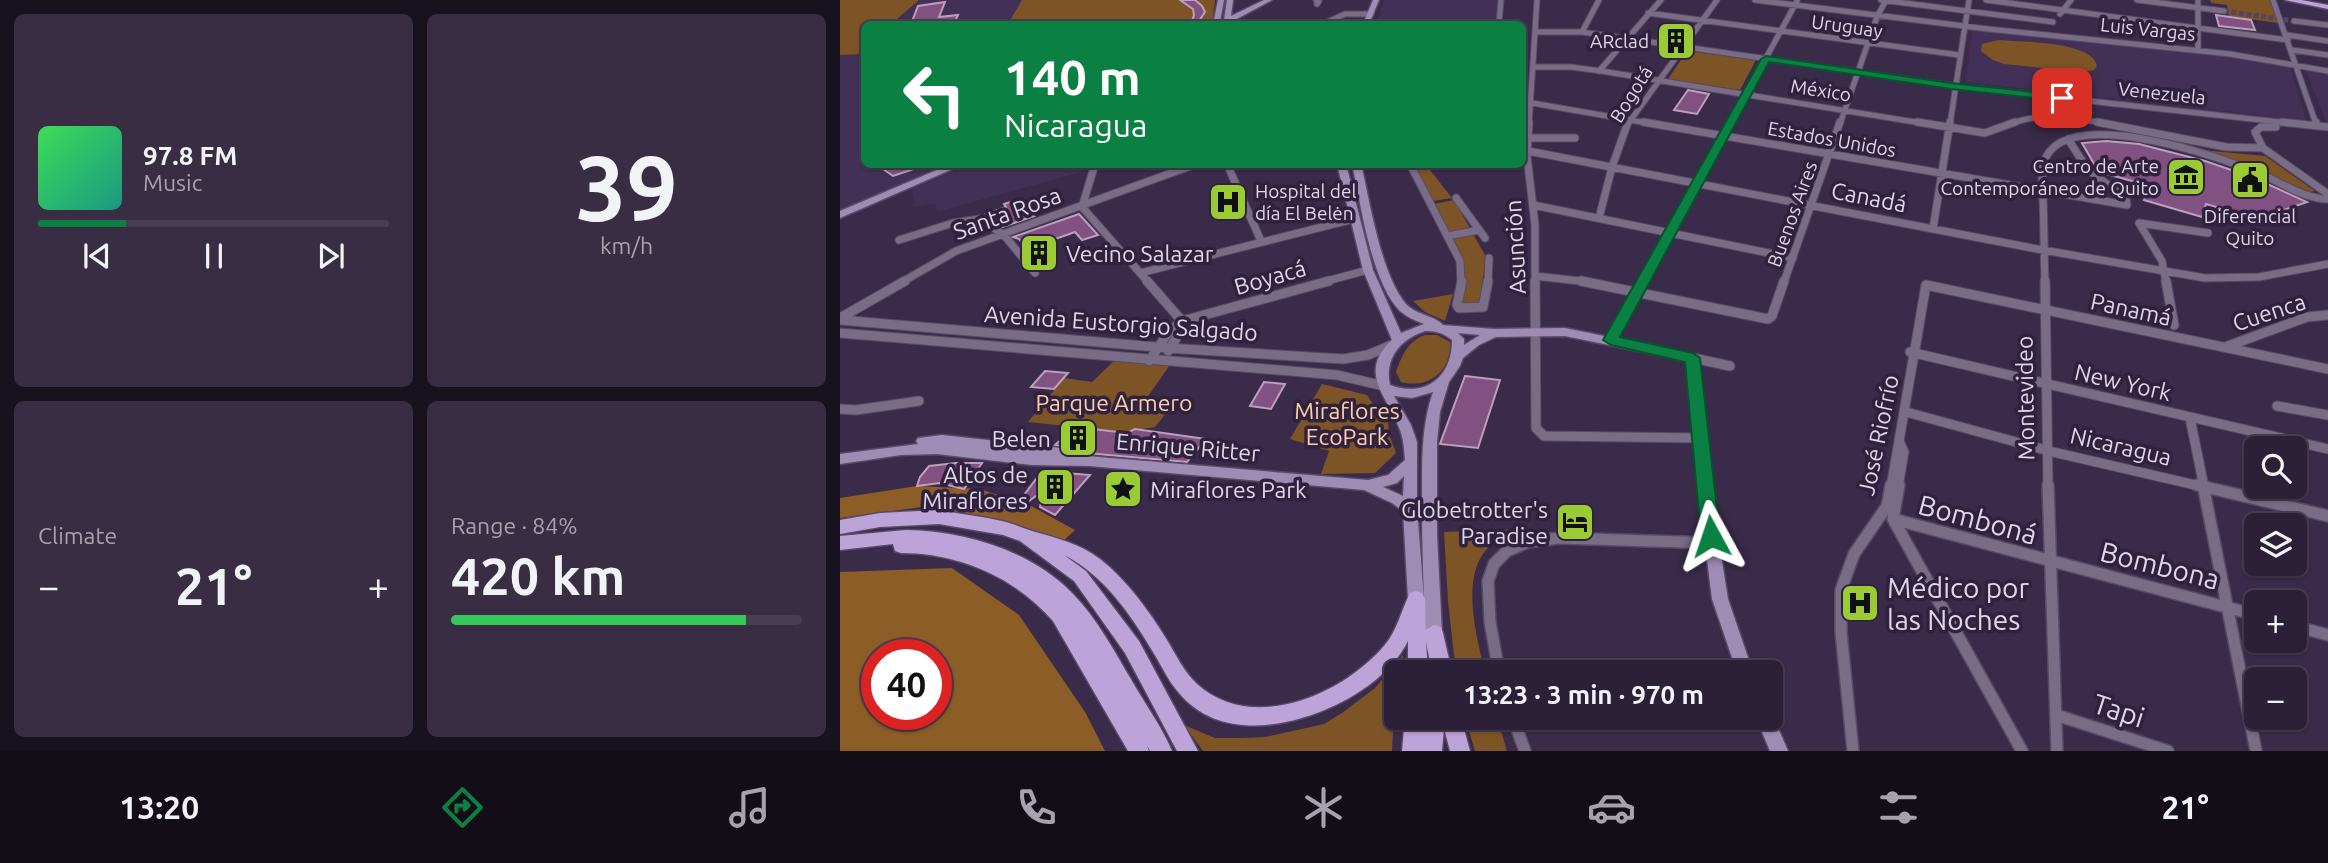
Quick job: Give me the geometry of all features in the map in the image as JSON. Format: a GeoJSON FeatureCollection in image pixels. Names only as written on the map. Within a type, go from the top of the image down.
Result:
{"type":"FeatureCollection","features":[{"type":"Feature","properties":{"kind":"main road"},"geometry":{"type":"LineString","coordinates":[[2289,0],[2328,6]]}},
{"type":"Feature","properties":{"kind":"main road"},"geometry":{"type":"LineString","coordinates":[[2308,0],[2328,6]]}},
{"type":"Feature","properties":{"kind":"main road"},"geometry":{"type":"LineString","coordinates":[[1444,328],[1494,334]]}},
{"type":"Feature","properties":{"kind":"main road"},"geometry":{"type":"LineString","coordinates":[[1456,357],[1475,342],[1494,334]]}},
{"type":"Feature","properties":{"kind":"main road"},"geometry":{"type":"LineString","coordinates":[[1385,387],[1409,439],[1418,660]]}},
{"type":"Feature","properties":{"kind":"main road","name":"Enrique Ritter"},"geometry":{"type":"LineString","coordinates":[[1366,485],[1397,499],[1410,509]]}},
{"type":"Feature","properties":{"kind":"main road"},"geometry":{"type":"LineString","coordinates":[[840,527],[903,518],[939,517],[1004,527],[1069,549],[1092,564],[1114,585],[1149,629],[1190,692],[1216,709],[1242,715],[1282,715],[1302,710],[1344,692],[1392,650],[1416,599]]}},
{"type":"Feature","properties":{"kind":"main road"},"geometry":{"type":"LineString","coordinates":[[1026,536],[1080,576],[1132,647],[1188,751]]}},
{"type":"Feature","properties":{"kind":"main road"},"geometry":{"type":"LineString","coordinates":[[840,543],[925,537],[981,550],[1027,568],[1051,583],[1078,612],[1162,751]]}},
{"type":"Feature","properties":{"kind":"main road"},"geometry":{"type":"LineString","coordinates":[[840,551],[909,545],[958,553],[1024,584],[1057,612],[1108,694],[1139,751]]}},
{"type":"Feature","properties":{"kind":"main road"},"geometry":{"type":"LineString","coordinates":[[1434,633],[1434,660]]}},
{"type":"Feature","properties":{"kind":"main road"},"geometry":{"type":"LineString","coordinates":[[1434,633],[1440,660]]}},
{"type":"Feature","properties":{"kind":"main road"},"geometry":{"type":"LineString","coordinates":[[1412,751],[1414,730]]}},
{"type":"Feature","properties":{"kind":"main road"},"geometry":{"type":"LineString","coordinates":[[1432,751],[1433,730]]}},
{"type":"Feature","properties":{"kind":"main road"},"geometry":{"type":"LineString","coordinates":[[1454,730],[1460,751]]}},
{"type":"Feature","properties":{"kind":"main road"},"geometry":{"type":"LineString","coordinates":[[1770,730],[1779,751]]}},
{"type":"Feature","properties":{"kind":"street"},"geometry":{"type":"LineString","coordinates":[[1221,0],[1222,21]]}},
{"type":"Feature","properties":{"kind":"street"},"geometry":{"type":"LineString","coordinates":[[1224,21],[1230,0]]}},
{"type":"Feature","properties":{"kind":"street"},"geometry":{"type":"LineString","coordinates":[[1228,21],[1269,0]]}},
{"type":"Feature","properties":{"kind":"street"},"geometry":{"type":"LineString","coordinates":[[1368,21],[1376,0]]}},
{"type":"Feature","properties":{"kind":"street"},"geometry":{"type":"LineString","coordinates":[[1499,21],[1501,0]]}},
{"type":"Feature","properties":{"kind":"street","name":"Asunción"},"geometry":{"type":"LineString","coordinates":[[1537,0],[1532,103],[1526,138],[1533,205],[1537,332],[1536,428],[1544,436],[1555,438],[1703,438]]}},
{"type":"Feature","properties":{"kind":"street"},"geometry":{"type":"LineString","coordinates":[[1581,32],[1600,0]]}},
{"type":"Feature","properties":{"kind":"street"},"geometry":{"type":"LineString","coordinates":[[1599,71],[1661,0]]}},
{"type":"Feature","properties":{"kind":"street","name":"Bogotá"},"geometry":{"type":"LineString","coordinates":[[1599,218],[1612,167],[1629,120],[1717,0]]}},
{"type":"Feature","properties":{"kind":"street","name":"Luis Vargas"},"geometry":{"type":"LineString","coordinates":[[1755,0],[1965,26],[2198,50],[2328,71]]}},
{"type":"Feature","properties":{"kind":"street"},"geometry":{"type":"LineString","coordinates":[[1880,0],[2053,22]]}},
{"type":"Feature","properties":{"kind":"street","name":"Buenos Aires"},"geometry":{"type":"LineString","coordinates":[[1768,319],[1772,316],[1878,15],[1886,0]]}},
{"type":"Feature","properties":{"kind":"street"},"geometry":{"type":"LineString","coordinates":[[1933,229],[1969,0]]}},
{"type":"Feature","properties":{"kind":"street"},"geometry":{"type":"LineString","coordinates":[[1986,0],[2198,29],[2328,41]]}},
{"type":"Feature","properties":{"kind":"street"},"geometry":{"type":"LineString","coordinates":[[2044,34],[2071,0]]}},
{"type":"Feature","properties":{"kind":"street"},"geometry":{"type":"LineString","coordinates":[[2137,0],[2224,11]]}},
{"type":"Feature","properties":{"kind":"street"},"geometry":{"type":"LineString","coordinates":[[2198,0],[2198,50]]}},
{"type":"Feature","properties":{"kind":"street"},"geometry":{"type":"LineString","coordinates":[[2273,0],[2317,126],[2302,131],[2262,127],[2255,132],[2263,148],[2328,194]]}},
{"type":"Feature","properties":{"kind":"street"},"geometry":{"type":"LineString","coordinates":[[1611,340],[1796,3]]}},
{"type":"Feature","properties":{"kind":"street"},"geometry":{"type":"LineString","coordinates":[[1228,12],[1247,11]]}},
{"type":"Feature","properties":{"kind":"street","name":"Uruguay"},"geometry":{"type":"LineString","coordinates":[[1648,13],[1959,55]]}},
{"type":"Feature","properties":{"kind":"street"},"geometry":{"type":"LineString","coordinates":[[1330,21],[1345,14],[1371,14]]}},
{"type":"Feature","properties":{"kind":"street"},"geometry":{"type":"LineString","coordinates":[[2294,21],[2328,25]]}},
{"type":"Feature","properties":{"kind":"street","name":"Venezuela"},"geometry":{"type":"LineString","coordinates":[[1536,32],[1581,32],[1954,86],[2328,127]]}},
{"type":"Feature","properties":{"kind":"street"},"geometry":{"type":"LineString","coordinates":[[2292,50],[2328,55]]}},
{"type":"Feature","properties":{"kind":"street","name":"México"},"geometry":{"type":"LineString","coordinates":[[1533,67],[1571,67],[1599,71],[1979,132],[1995,133],[2016,121],[2033,118],[2112,124],[2224,146]]}},
{"type":"Feature","properties":{"kind":"street","name":"Estados Unidos"},"geometry":{"type":"LineString","coordinates":[[1532,103],[2127,205],[2126,198],[2088,170],[2068,139]]}},
{"type":"Feature","properties":{"kind":"street"},"geometry":{"type":"LineString","coordinates":[[2068,139],[2097,136],[2263,148]]}},
{"type":"Feature","properties":{"kind":"street"},"geometry":{"type":"LineString","coordinates":[[1526,138],[1575,138]]}},
{"type":"Feature","properties":{"kind":"street","name":"Montevideo"},"geometry":{"type":"LineString","coordinates":[[2057,751],[2047,450],[2043,165],[2057,144],[2068,139]]}},
{"type":"Feature","properties":{"kind":"street"},"geometry":{"type":"LineString","coordinates":[[2152,141],[2230,162],[2316,198],[2328,199]]}},
{"type":"Feature","properties":{"kind":"street","name":"Canadá"},"geometry":{"type":"LineString","coordinates":[[1526,154],[1612,167],[2165,272],[2233,279],[2328,264]]}},
{"type":"Feature","properties":{"kind":"street"},"geometry":{"type":"LineString","coordinates":[[840,215],[951,168]]}},
{"type":"Feature","properties":{"kind":"street"},"geometry":{"type":"LineString","coordinates":[[1094,168],[1082,207],[1140,273],[1180,325],[1180,334],[1161,362]]}},
{"type":"Feature","properties":{"kind":"street","name":"Santa Rosa"},"geometry":{"type":"LineString","coordinates":[[840,319],[956,251],[1185,168]]}},
{"type":"Feature","properties":{"kind":"street"},"geometry":{"type":"LineString","coordinates":[[1229,168],[1261,241]]}},
{"type":"Feature","properties":{"kind":"street"},"geometry":{"type":"LineString","coordinates":[[1342,168],[1368,270],[1397,342]]}},
{"type":"Feature","properties":{"kind":"street"},"geometry":{"type":"LineString","coordinates":[[1357,168],[1391,287],[1402,305],[1416,317],[1444,328],[1458,339],[1456,357],[1435,402],[1429,446],[1434,633]]}},
{"type":"Feature","properties":{"kind":"street"},"geometry":{"type":"LineString","coordinates":[[1412,168],[1460,261],[1462,278],[1457,305],[1459,308],[1483,307],[1489,258]]}},
{"type":"Feature","properties":{"kind":"street"},"geometry":{"type":"LineString","coordinates":[[1456,198],[1485,238]]}},
{"type":"Feature","properties":{"kind":"street"},"geometry":{"type":"LineString","coordinates":[[1533,205],[1793,258]]}},
{"type":"Feature","properties":{"kind":"street"},"geometry":{"type":"LineString","coordinates":[[899,240],[974,219],[1003,234],[1035,274]]}},
{"type":"Feature","properties":{"kind":"street"},"geometry":{"type":"LineString","coordinates":[[1140,273],[1354,219]]}},
{"type":"Feature","properties":{"kind":"street"},"geometry":{"type":"LineString","coordinates":[[2174,325],[2162,261],[2140,227],[2141,222],[2207,233]]}},
{"type":"Feature","properties":{"kind":"street"},"geometry":{"type":"LineString","coordinates":[[1447,236],[1479,230]]}},
{"type":"Feature","properties":{"kind":"street","name":"Boyacá"},"geometry":{"type":"LineString","coordinates":[[1180,325],[1368,270]]}},
{"type":"Feature","properties":{"kind":"street"},"geometry":{"type":"LineString","coordinates":[[1535,276],[1573,279],[1768,319]]}},
{"type":"Feature","properties":{"kind":"street","name":"Panamá"},"geometry":{"type":"LineString","coordinates":[[1926,285],[2328,369]]}},
{"type":"Feature","properties":{"kind":"street","name":"José Riofrío"},"geometry":{"type":"LineString","coordinates":[[1853,751],[1841,632],[1841,590],[1854,554],[1887,506],[1906,412],[1913,353],[1926,285]]}},
{"type":"Feature","properties":{"kind":"street","name":"Cuenca"},"geometry":{"type":"LineString","coordinates":[[2222,348],[2306,317],[2328,315]]}},
{"type":"Feature","properties":{"kind":"street","name":"Avenida Eustorgio Salgado"},"geometry":{"type":"LineString","coordinates":[[840,319],[1158,347],[1343,359],[1368,355],[1397,342]]}},
{"type":"Feature","properties":{"kind":"street"},"geometry":{"type":"LineString","coordinates":[[1149,361],[1168,333],[1180,325]]}},
{"type":"Feature","properties":{"kind":"street"},"geometry":{"type":"LineString","coordinates":[[1444,328],[1421,328],[1397,342],[1385,359],[1382,369],[1385,387],[1398,395],[1413,396],[1428,392],[1444,382]]}},
{"type":"Feature","properties":{"kind":"street"},"geometry":{"type":"LineString","coordinates":[[1494,334],[1565,332],[1730,366]]}},
{"type":"Feature","properties":{"kind":"street","name":"Avenida Eustorgio Salgado"},"geometry":{"type":"LineString","coordinates":[[840,333],[1337,375],[1385,387]]}},
{"type":"Feature","properties":{"kind":"street","name":"New York"},"geometry":{"type":"LineString","coordinates":[[1913,353],[2328,449]]}},
{"type":"Feature","properties":{"kind":"street"},"geometry":{"type":"LineString","coordinates":[[1693,358],[1720,598],[1739,660]]}},
{"type":"Feature","properties":{"kind":"street"},"geometry":{"type":"LineString","coordinates":[[840,408],[856,410],[919,401]]}},
{"type":"Feature","properties":{"kind":"street"},"geometry":{"type":"LineString","coordinates":[[2277,407],[2328,415]]}},
{"type":"Feature","properties":{"kind":"street","name":"Nicaragua"},"geometry":{"type":"LineString","coordinates":[[1906,412],[2047,450],[2328,516]]}},
{"type":"Feature","properties":{"kind":"street"},"geometry":{"type":"LineString","coordinates":[[2190,418],[2256,751]]}},
{"type":"Feature","properties":{"kind":"street","name":"Enrique Ritter"},"geometry":{"type":"LineString","coordinates":[[840,451],[901,442],[942,440],[1061,453],[1089,461]]}},
{"type":"Feature","properties":{"kind":"street"},"geometry":{"type":"LineString","coordinates":[[1899,441],[1904,452],[1894,519],[2022,751]]}},
{"type":"Feature","properties":{"kind":"street","name":"Enrique Ritter"},"geometry":{"type":"LineString","coordinates":[[840,459],[900,449],[936,449],[1054,464],[1089,461],[1366,485],[1392,479],[1409,464]]}},
{"type":"Feature","properties":{"kind":"street","name":"Bomboná"},"geometry":{"type":"LineString","coordinates":[[1894,519],[2052,562]]}},
{"type":"Feature","properties":{"kind":"street"},"geometry":{"type":"LineString","coordinates":[[1497,660],[1486,580],[1493,562],[1514,546],[1535,540],[1559,538],[1712,543]]}},
{"type":"Feature","properties":{"kind":"street","name":"Bombona"},"geometry":{"type":"LineString","coordinates":[[2052,562],[2244,612]]}},
{"type":"Feature","properties":{"kind":"street"},"geometry":{"type":"LineString","coordinates":[[2307,629],[2328,635]]}},
{"type":"Feature","properties":{"kind":"street","name":"Tapi"},"geometry":{"type":"LineString","coordinates":[[2056,715],[2168,751]]}},
{"type":"Feature","properties":{"kind":"street"},"geometry":{"type":"LineString","coordinates":[[1517,730],[1525,751]]}},
{"type":"Feature","properties":{"kind":"shaded area"},"geometry":{"type":"Polygon","coordinates":[[[840,0],[1215,0],[1212,21],[861,21],[861,168],[948,168],[840,212],[840,0]]]}},
{"type":"Feature","properties":{"kind":"shaded area"},"geometry":{"type":"Polygon","coordinates":[[[1384,0],[1499,0],[1497,21],[1378,21],[1384,0]]]}},
{"type":"Feature","properties":{"kind":"shaded area"},"geometry":{"type":"Polygon","coordinates":[[[1972,30],[2194,52],[2290,66],[2306,120],[2322,122],[1966,82],[1972,30]]]}},
{"type":"Feature","properties":{"kind":"shaded area"},"geometry":{"type":"Polygon","coordinates":[[[2305,68],[2328,74],[2328,124],[2327,124],[2305,68]]]}},
{"type":"Feature","properties":{"kind":"shaded area"},"geometry":{"type":"Polygon","coordinates":[[[961,168],[1083,168],[1081,172],[937,212],[935,203],[915,207],[912,189],[961,168]]]}},
{"type":"Feature","properties":{"kind":"shaded area"},"geometry":{"type":"Polygon","coordinates":[[[917,486],[980,489],[1031,506],[1075,530],[1059,545],[976,516],[922,507],[840,518],[840,498],[917,486]]]}},
{"type":"Feature","properties":{"kind":"shaded area"},"geometry":{"type":"Polygon","coordinates":[[[952,568],[1019,615],[1085,712],[1105,751],[840,751],[840,572],[952,568]]]}},
{"type":"Feature","properties":{"kind":"green space"},"geometry":{"type":"Polygon","coordinates":[[[840,0],[918,0],[895,21],[861,21],[861,54],[840,55],[840,0]]]}},
{"type":"Feature","properties":{"kind":"green space"},"geometry":{"type":"Polygon","coordinates":[[[1022,0],[1215,0],[1212,21],[1010,21],[1022,0]]]}},
{"type":"Feature","properties":{"kind":"green space"},"geometry":{"type":"Polygon","coordinates":[[[2210,0],[2271,0],[2278,23],[2229,16],[2227,5],[2211,3],[2210,0]]]}},
{"type":"Feature","properties":{"kind":"green space"},"geometry":{"type":"Polygon","coordinates":[[[1999,40],[2070,47],[2093,58],[2097,66],[2094,70],[2083,72],[2004,64],[1981,51],[1982,44],[1999,40]]]}},
{"type":"Feature","properties":{"kind":"green space"},"geometry":{"type":"Polygon","coordinates":[[[1687,51],[1756,60],[1740,90],[1668,79],[1687,51]]]}},
{"type":"Feature","properties":{"kind":"green space"},"geometry":{"type":"Polygon","coordinates":[[[2202,150],[2265,156],[2315,191],[2311,192],[2202,150]]]}},
{"type":"Feature","properties":{"kind":"green space"},"geometry":{"type":"Polygon","coordinates":[[[1415,168],[1428,168],[1452,198],[1432,201],[1415,168]]]}},
{"type":"Feature","properties":{"kind":"green space"},"geometry":{"type":"Polygon","coordinates":[[[1454,200],[1486,257],[1479,305],[1461,304],[1462,262],[1434,204],[1454,200]]]}},
{"type":"Feature","properties":{"kind":"green space"},"geometry":{"type":"Polygon","coordinates":[[[1453,294],[1445,321],[1425,312],[1413,301],[1453,294]]]}},
{"type":"Feature","properties":{"kind":"green space"},"geometry":{"type":"Polygon","coordinates":[[[1425,335],[1437,335],[1450,342],[1447,362],[1436,376],[1429,380],[1411,384],[1401,382],[1396,372],[1403,354],[1414,341],[1425,335]]]}},
{"type":"Feature","properties":{"kind":"green space","name":"Parque Armero"},"geometry":{"type":"Polygon","coordinates":[[[1113,362],[1172,362],[1144,402],[1167,412],[1155,427],[1123,432],[1028,422],[1064,378],[1092,382],[1113,362]]]}},
{"type":"Feature","properties":{"kind":"green space","name":"Miraflores EcoPark"},"geometry":{"type":"Polygon","coordinates":[[[1322,384],[1367,395],[1380,414],[1387,417],[1396,453],[1375,473],[1321,474],[1329,451],[1290,439],[1322,384]]]}},
{"type":"Feature","properties":{"kind":"green space"},"geometry":{"type":"Polygon","coordinates":[[[1519,529],[1486,550],[1473,580],[1473,612],[1482,660],[1455,660],[1444,532],[1519,529]]]}},
{"type":"Feature","properties":{"kind":"green space"},"geometry":{"type":"Polygon","coordinates":[[[1384,677],[1384,730],[1393,730],[1392,751],[1203,751],[1184,725],[1215,738],[1265,737],[1324,724],[1375,688],[1384,677]]]}},
{"type":"Feature","properties":{"kind":"green space"},"geometry":{"type":"Polygon","coordinates":[[[1469,730],[1501,730],[1507,751],[1475,751],[1469,730]]]}},
{"type":"Feature","properties":{"kind":"building"},"geometry":{"type":"Polygon","coordinates":[[[1180,0],[1195,0],[1202,6],[1205,12],[1199,21],[1192,21],[1193,9],[1180,0]]]}},
{"type":"Feature","properties":{"kind":"building"},"geometry":{"type":"Polygon","coordinates":[[[945,2],[939,17],[958,15],[955,21],[912,21],[918,6],[945,2]]]}},
{"type":"Feature","properties":{"kind":"building"},"geometry":{"type":"Polygon","coordinates":[[[2216,15],[2251,20],[2255,30],[2219,26],[2216,15]]]}},
{"type":"Feature","properties":{"kind":"building"},"geometry":{"type":"Polygon","coordinates":[[[1688,90],[1709,94],[1697,114],[1674,110],[1688,90]]]}},
{"type":"Feature","properties":{"kind":"building"},"geometry":{"type":"Polygon","coordinates":[[[2106,141],[2139,144],[2205,161],[2252,177],[2307,202],[2269,215],[2267,222],[2206,204],[2202,217],[2144,200],[2150,186],[2103,173],[2097,169],[2082,143],[2106,141]]]}},
{"type":"Feature","properties":{"kind":"building"},"geometry":{"type":"Polygon","coordinates":[[[885,168],[917,168],[893,176],[883,169],[885,168]]]}},
{"type":"Feature","properties":{"kind":"building"},"geometry":{"type":"Polygon","coordinates":[[[1017,200],[1034,216],[1003,227],[986,214],[1006,207],[1004,204],[1017,200]]]}},
{"type":"Feature","properties":{"kind":"building"},"geometry":{"type":"Polygon","coordinates":[[[1079,214],[1098,235],[1082,240],[1075,232],[1042,244],[1050,254],[1035,260],[1019,239],[1013,237],[1079,214]]]}},
{"type":"Feature","properties":{"kind":"building"},"geometry":{"type":"Polygon","coordinates":[[[1045,371],[1068,373],[1054,389],[1031,387],[1045,371]]]}},
{"type":"Feature","properties":{"kind":"building"},"geometry":{"type":"Polygon","coordinates":[[[1465,376],[1500,380],[1478,448],[1440,444],[1465,376]]]}},
{"type":"Feature","properties":{"kind":"building"},"geometry":{"type":"Polygon","coordinates":[[[1264,382],[1285,384],[1271,409],[1250,406],[1264,382]]]}},
{"type":"Feature","properties":{"kind":"building"},"geometry":{"type":"Polygon","coordinates":[[[1075,427],[1127,433],[1135,429],[1206,439],[1187,462],[1086,453],[1055,445],[1075,427]]]}},
{"type":"Feature","properties":{"kind":"building"},"geometry":{"type":"Polygon","coordinates":[[[982,463],[964,489],[940,483],[917,486],[929,466],[982,463]]]}},
{"type":"Feature","properties":{"kind":"building","name":"Altos de Miraflores"},"geometry":{"type":"Polygon","coordinates":[[[1042,471],[1090,475],[1055,515],[1040,507],[1043,491],[1029,501],[1021,499],[1042,471]]]}},
{"type":"Feature","properties":{"kind":"tunnel"},"geometry":{"type":"LineString","coordinates":[[2224,11],[2294,21]]}},
{"type":"Feature","properties":{"kind":"place","name":"ARclad"},"geometry":{"type":"Point","coordinates":[1676,41]}},
{"type":"Feature","properties":{"kind":"place","name":"Centro de Arte Contemporáneo de Quito"},"geometry":{"type":"Point","coordinates":[2186,177]}},
{"type":"Feature","properties":{"kind":"place","name":"Diferencial Quito"},"geometry":{"type":"Point","coordinates":[2250,180]}},
{"type":"Feature","properties":{"kind":"place","name":"Hospital del día El Belėn"},"geometry":{"type":"Point","coordinates":[1228,202]}},
{"type":"Feature","properties":{"kind":"place","name":"Vecino Salazar"},"geometry":{"type":"Point","coordinates":[1039,253]}},
{"type":"Feature","properties":{"kind":"place","name":"Belen"},"geometry":{"type":"Point","coordinates":[1078,438]}},
{"type":"Feature","properties":{"kind":"place","name":"Altos de Miraflores"},"geometry":{"type":"Point","coordinates":[1055,487]}},
{"type":"Feature","properties":{"kind":"place","name":"Miraflores Park"},"geometry":{"type":"Point","coordinates":[1123,489]}},
{"type":"Feature","properties":{"kind":"place","name":"Globetrotter's Paradise"},"geometry":{"type":"Point","coordinates":[1575,522]}},
{"type":"Feature","properties":{"kind":"place","name":"Médico por las Noches"},"geometry":{"type":"Point","coordinates":[1860,603]}},
{"type":"Feature","properties":{"kind":"route"},"geometry":{"type":"LineString","coordinates":[[1711,536],[1693,358],[1611,340],[1766,59],[1951,86],[2062,98]]}}]}
